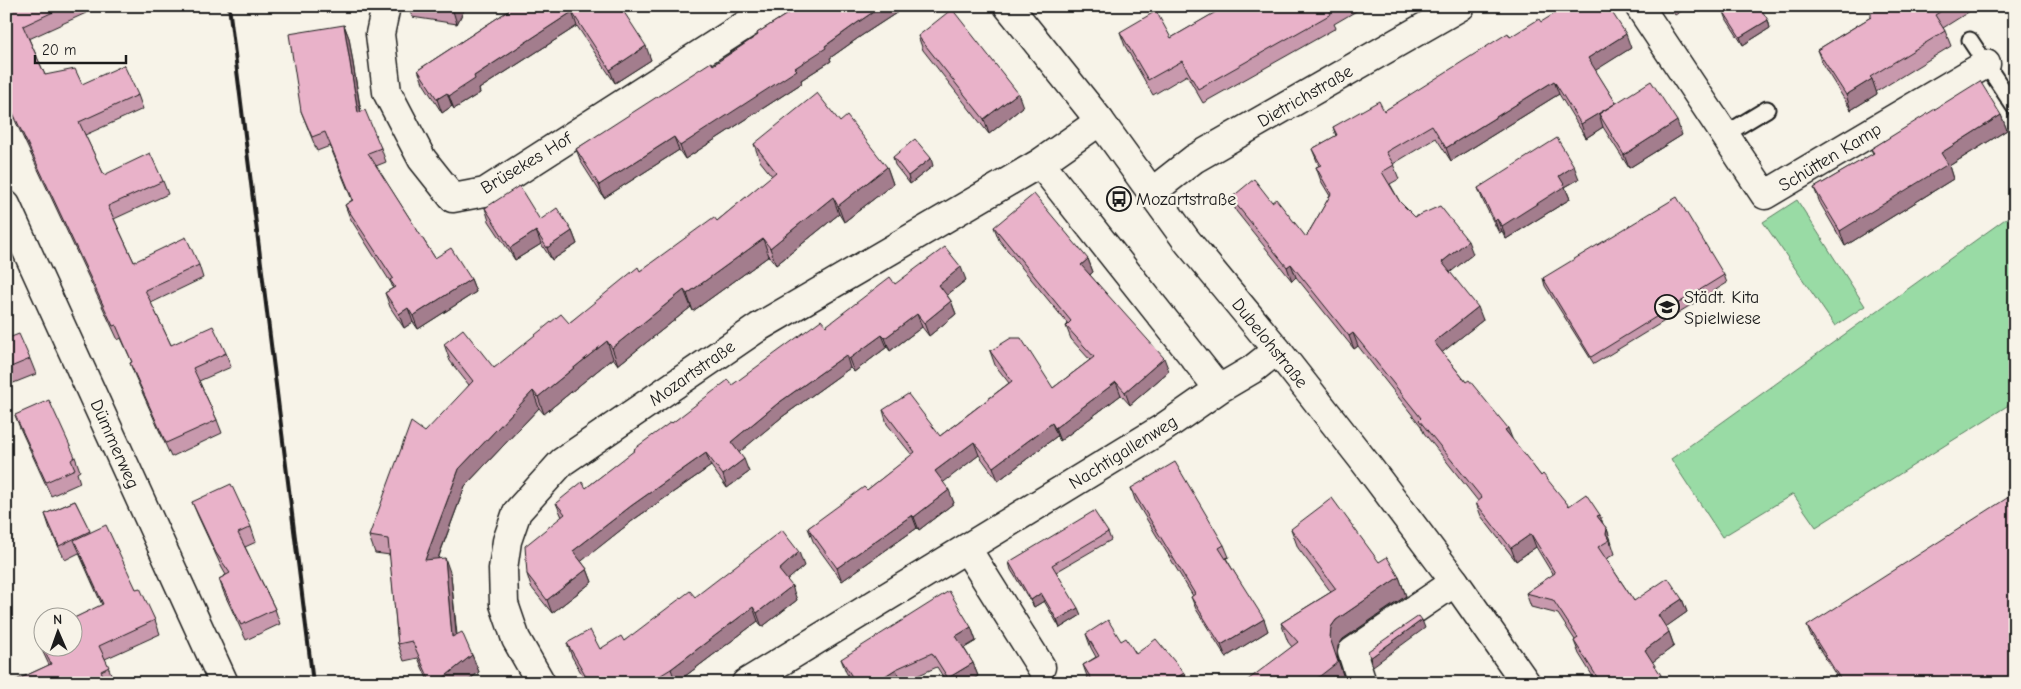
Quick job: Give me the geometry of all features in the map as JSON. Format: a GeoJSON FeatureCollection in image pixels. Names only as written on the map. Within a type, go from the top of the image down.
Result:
{"type":"FeatureCollection","features":[{"type":"Feature","properties":{"kind":"street","name":"Brüsekes Hof"},"geometry":{"type":"LineString","coordinates":[[386,6],[380,34],[387,92],[422,159],[453,198],[485,192],[775,6]]}},
{"type":"Feature","properties":{"kind":"street","name":"Dubelohstraße"},"geometry":{"type":"LineString","coordinates":[[1008,6],[1100,121],[1187,241],[1277,350],[1364,461],[1455,582],[1526,683]]}},
{"type":"Feature","properties":{"kind":"street","name":"Dietrichstraße"},"geometry":{"type":"LineString","coordinates":[[1152,192],[1194,159],[1461,6]]}},
{"type":"Feature","properties":{"kind":"street","name":"Schütten Kamp"},"geometry":{"type":"LineString","coordinates":[[1639,6],[1765,195],[1986,64]]}},
{"type":"Feature","properties":{"kind":"street","name":"Mozartstraße"},"geometry":{"type":"LineString","coordinates":[[541,683],[516,639],[504,604],[504,569],[507,541],[517,512],[562,462],[759,327],[1040,163],[1100,121]]}},
{"type":"Feature","properties":{"kind":"street"},"geometry":{"type":"LineString","coordinates":[[1040,163],[1219,388]]}},
{"type":"Feature","properties":{"kind":"street","name":"Dümmerweg"},"geometry":{"type":"LineString","coordinates":[[6,205],[224,683]]}},
{"type":"Feature","properties":{"kind":"street","name":"Nachtigallenweg"},"geometry":{"type":"LineString","coordinates":[[746,683],[1163,428],[1277,350]]}},
{"type":"Feature","properties":{"kind":"street"},"geometry":{"type":"LineString","coordinates":[[967,549],[1041,668]]}},
{"type":"Feature","properties":{"kind":"street"},"geometry":{"type":"LineString","coordinates":[[1362,683],[1352,652],[1455,582]]}},
{"type":"Feature","properties":{"kind":"lane"},"geometry":{"type":"LineString","coordinates":[[1970,40],[2015,108]]}},
{"type":"Feature","properties":{"kind":"lane"},"geometry":{"type":"LineString","coordinates":[[1724,135],[1767,109]]}},
{"type":"Feature","properties":{"kind":"green space"},"geometry":{"type":"Polygon","coordinates":[[[1797,200],[1865,306],[1835,326],[1763,222],[1797,200]]]}},
{"type":"Feature","properties":{"kind":"green space"},"geometry":{"type":"Polygon","coordinates":[[[2015,212],[2015,401],[1816,527],[1793,494],[1722,537],[1671,459],[2015,212]]]}},
{"type":"Feature","properties":{"kind":"building"},"geometry":{"type":"Polygon","coordinates":[[[6,6],[66,6],[23,26],[45,75],[75,69],[82,84],[124,65],[138,95],[79,122],[104,175],[150,153],[163,181],[108,206],[134,262],[186,237],[199,265],[145,290],[171,345],[213,326],[226,353],[193,368],[217,420],[166,443],[130,363],[132,362],[116,325],[113,326],[6,98],[6,6]]]}},
{"type":"Feature","properties":{"kind":"building"},"geometry":{"type":"Polygon","coordinates":[[[422,6],[455,6],[453,11],[422,6]]]}},
{"type":"Feature","properties":{"kind":"building"},"geometry":{"type":"Polygon","coordinates":[[[510,6],[620,6],[646,46],[610,70],[572,12],[474,76],[475,79],[449,96],[447,93],[437,99],[418,70],[508,11],[510,6]]]}},
{"type":"Feature","properties":{"kind":"building"},"geometry":{"type":"Polygon","coordinates":[[[800,6],[882,6],[825,46],[826,48],[795,68],[797,70],[680,146],[674,137],[599,185],[576,149],[711,62],[713,65],[758,35],[757,33],[800,6]]]}},
{"type":"Feature","properties":{"kind":"building"},"geometry":{"type":"Polygon","coordinates":[[[1226,6],[1335,6],[1329,10],[1331,14],[1198,89],[1182,61],[1148,80],[1120,32],[1156,11],[1171,38],[1226,6]]]}},
{"type":"Feature","properties":{"kind":"building"},"geometry":{"type":"Polygon","coordinates":[[[1567,6],[1608,6],[1626,34],[1588,58],[1616,103],[1581,124],[1554,81],[1446,148],[1432,125],[1386,152],[1394,165],[1382,172],[1400,202],[1415,217],[1440,206],[1468,241],[1442,262],[1478,307],[1434,342],[1466,382],[1469,380],[1508,428],[1505,430],[1541,476],[1543,474],[1569,506],[1586,494],[1600,515],[1597,516],[1607,529],[1606,534],[1610,540],[1598,547],[1634,601],[1668,578],[1682,599],[1658,615],[1669,632],[1645,650],[1666,683],[1601,683],[1574,641],[1578,638],[1553,600],[1526,593],[1555,573],[1531,534],[1511,548],[1476,503],[1482,498],[1419,420],[1421,418],[1353,333],[1349,336],[1291,264],[1287,267],[1231,198],[1254,179],[1272,202],[1276,199],[1306,237],[1331,194],[1316,167],[1321,165],[1312,149],[1337,135],[1333,127],[1379,101],[1384,111],[1508,33],[1510,37],[1539,19],[1541,22],[1567,6]]]}},
{"type":"Feature","properties":{"kind":"building"},"geometry":{"type":"Polygon","coordinates":[[[1734,6],[1759,6],[1768,20],[1740,37],[1724,12],[1734,6]]]}},
{"type":"Feature","properties":{"kind":"building"},"geometry":{"type":"Polygon","coordinates":[[[1882,6],[1949,6],[1935,15],[1945,31],[1870,77],[1872,79],[1846,95],[1817,50],[1871,17],[1871,13],[1882,6]]]}},
{"type":"Feature","properties":{"kind":"building"},"geometry":{"type":"Polygon","coordinates":[[[952,9],[1018,93],[984,119],[918,36],[952,9]]]}},
{"type":"Feature","properties":{"kind":"building"},"geometry":{"type":"Polygon","coordinates":[[[344,25],[358,113],[365,110],[381,148],[368,153],[435,258],[451,248],[471,279],[413,316],[408,308],[399,314],[385,293],[395,287],[390,280],[393,278],[345,205],[353,200],[325,132],[312,137],[301,111],[289,34],[344,25]]]}},
{"type":"Feature","properties":{"kind":"building"},"geometry":{"type":"Polygon","coordinates":[[[1651,81],[1677,121],[1624,155],[1599,114],[1651,81]]]}},
{"type":"Feature","properties":{"kind":"building"},"geometry":{"type":"Polygon","coordinates":[[[1980,81],[2001,115],[1941,153],[1948,164],[1840,231],[1814,188],[1874,153],[1871,149],[1980,81]]]}},
{"type":"Feature","properties":{"kind":"building"},"geometry":{"type":"Polygon","coordinates":[[[817,93],[840,122],[847,116],[887,167],[838,206],[833,197],[770,248],[763,239],[687,294],[684,290],[612,348],[607,341],[538,397],[533,391],[459,469],[425,560],[445,558],[452,637],[462,632],[472,655],[437,683],[431,683],[412,641],[398,644],[388,539],[369,536],[411,422],[425,432],[473,381],[444,344],[463,329],[494,368],[561,314],[569,323],[638,267],[640,271],[714,217],[717,221],[776,172],[754,144],[817,93]]]}},
{"type":"Feature","properties":{"kind":"building"},"geometry":{"type":"Polygon","coordinates":[[[1557,138],[1574,166],[1559,176],[1565,186],[1502,226],[1497,219],[1495,221],[1478,188],[1557,138]]]}},
{"type":"Feature","properties":{"kind":"building"},"geometry":{"type":"Polygon","coordinates":[[[915,139],[931,158],[908,176],[893,157],[915,139]]]}},
{"type":"Feature","properties":{"kind":"building"},"geometry":{"type":"Polygon","coordinates":[[[519,186],[540,220],[557,208],[572,231],[547,248],[536,231],[510,248],[485,208],[519,186]]]}},
{"type":"Feature","properties":{"kind":"building"},"geometry":{"type":"Polygon","coordinates":[[[1034,194],[1088,259],[1081,265],[1164,358],[1125,392],[1116,382],[1055,428],[1052,423],[993,467],[974,442],[935,471],[949,490],[914,517],[912,515],[837,568],[808,528],[864,487],[867,490],[915,452],[883,410],[908,394],[940,436],[1012,381],[990,351],[1011,338],[1021,338],[1053,388],[1094,357],[1066,326],[1071,321],[994,227],[1034,194]]]}},
{"type":"Feature","properties":{"kind":"building"},"geometry":{"type":"Polygon","coordinates":[[[1677,197],[1724,275],[1591,357],[1543,278],[1677,197]]]}},
{"type":"Feature","properties":{"kind":"building"},"geometry":{"type":"Polygon","coordinates":[[[945,247],[961,267],[939,285],[951,301],[924,323],[917,314],[885,338],[882,335],[849,359],[846,355],[777,404],[731,442],[744,459],[723,475],[706,453],[631,506],[573,551],[587,569],[547,600],[527,574],[525,546],[565,514],[556,503],[582,482],[586,488],[634,449],[672,423],[728,380],[732,385],[821,320],[826,326],[890,277],[895,284],[945,247]]]}},
{"type":"Feature","properties":{"kind":"building"},"geometry":{"type":"Polygon","coordinates":[[[19,334],[30,359],[6,369],[6,339],[19,334]]]}},
{"type":"Feature","properties":{"kind":"building"},"geometry":{"type":"Polygon","coordinates":[[[49,400],[75,457],[71,460],[75,469],[46,482],[15,415],[49,400]]]}},
{"type":"Feature","properties":{"kind":"building"},"geometry":{"type":"Polygon","coordinates":[[[1175,462],[1224,545],[1219,548],[1264,619],[1221,645],[1191,597],[1195,594],[1131,488],[1175,462]]]}},
{"type":"Feature","properties":{"kind":"building"},"geometry":{"type":"Polygon","coordinates":[[[231,484],[251,527],[238,533],[275,609],[241,625],[219,579],[230,573],[216,553],[192,502],[231,484]]]}},
{"type":"Feature","properties":{"kind":"building"},"geometry":{"type":"Polygon","coordinates":[[[2015,493],[2015,678],[2007,683],[1843,683],[1807,626],[2015,493]]]}},
{"type":"Feature","properties":{"kind":"building"},"geometry":{"type":"Polygon","coordinates":[[[1332,498],[1379,562],[1387,557],[1399,577],[1336,620],[1331,627],[1330,638],[1338,662],[1311,683],[1246,683],[1298,642],[1281,623],[1336,589],[1291,529],[1332,498]]]}},
{"type":"Feature","properties":{"kind":"building"},"geometry":{"type":"Polygon","coordinates":[[[75,501],[90,531],[59,546],[45,514],[75,501]]]}},
{"type":"Feature","properties":{"kind":"building"},"geometry":{"type":"Polygon","coordinates":[[[1094,511],[1108,532],[1052,565],[1078,608],[1057,620],[1041,593],[1031,600],[1009,562],[1094,511]]]}},
{"type":"Feature","properties":{"kind":"building"},"geometry":{"type":"Polygon","coordinates":[[[106,525],[136,589],[140,588],[155,620],[99,646],[109,667],[101,671],[107,683],[10,683],[51,664],[47,656],[82,656],[82,614],[103,604],[74,540],[106,525]]]}},
{"type":"Feature","properties":{"kind":"building"},"geometry":{"type":"Polygon","coordinates":[[[782,530],[799,552],[779,570],[792,586],[757,613],[753,607],[671,669],[648,683],[590,683],[567,643],[590,630],[600,649],[621,636],[624,641],[690,591],[695,597],[782,530]]]}},
{"type":"Feature","properties":{"kind":"building"},"geometry":{"type":"Polygon","coordinates":[[[949,591],[971,627],[956,636],[973,663],[948,678],[932,653],[896,669],[874,683],[856,683],[841,659],[949,591]]]}},
{"type":"Feature","properties":{"kind":"building"},"geometry":{"type":"Polygon","coordinates":[[[1419,616],[1422,620],[1370,658],[1368,651],[1419,616]]]}},
{"type":"Feature","properties":{"kind":"building"},"geometry":{"type":"Polygon","coordinates":[[[1108,620],[1121,641],[1126,638],[1136,654],[1156,639],[1184,673],[1168,683],[1094,683],[1083,665],[1099,656],[1086,634],[1108,620]]]}},
{"type":"Feature","properties":{"kind":"railway"},"geometry":{"type":"LineString","coordinates":[[229,6],[313,683]]}},
{"type":"Feature","properties":{"kind":"place","name":"Mozartstraße"},"geometry":{"type":"Point","coordinates":[1119,199]}},
{"type":"Feature","properties":{"kind":"place","name":"Städt. Kita Spielwiese"},"geometry":{"type":"Point","coordinates":[1667,307]}}]}
